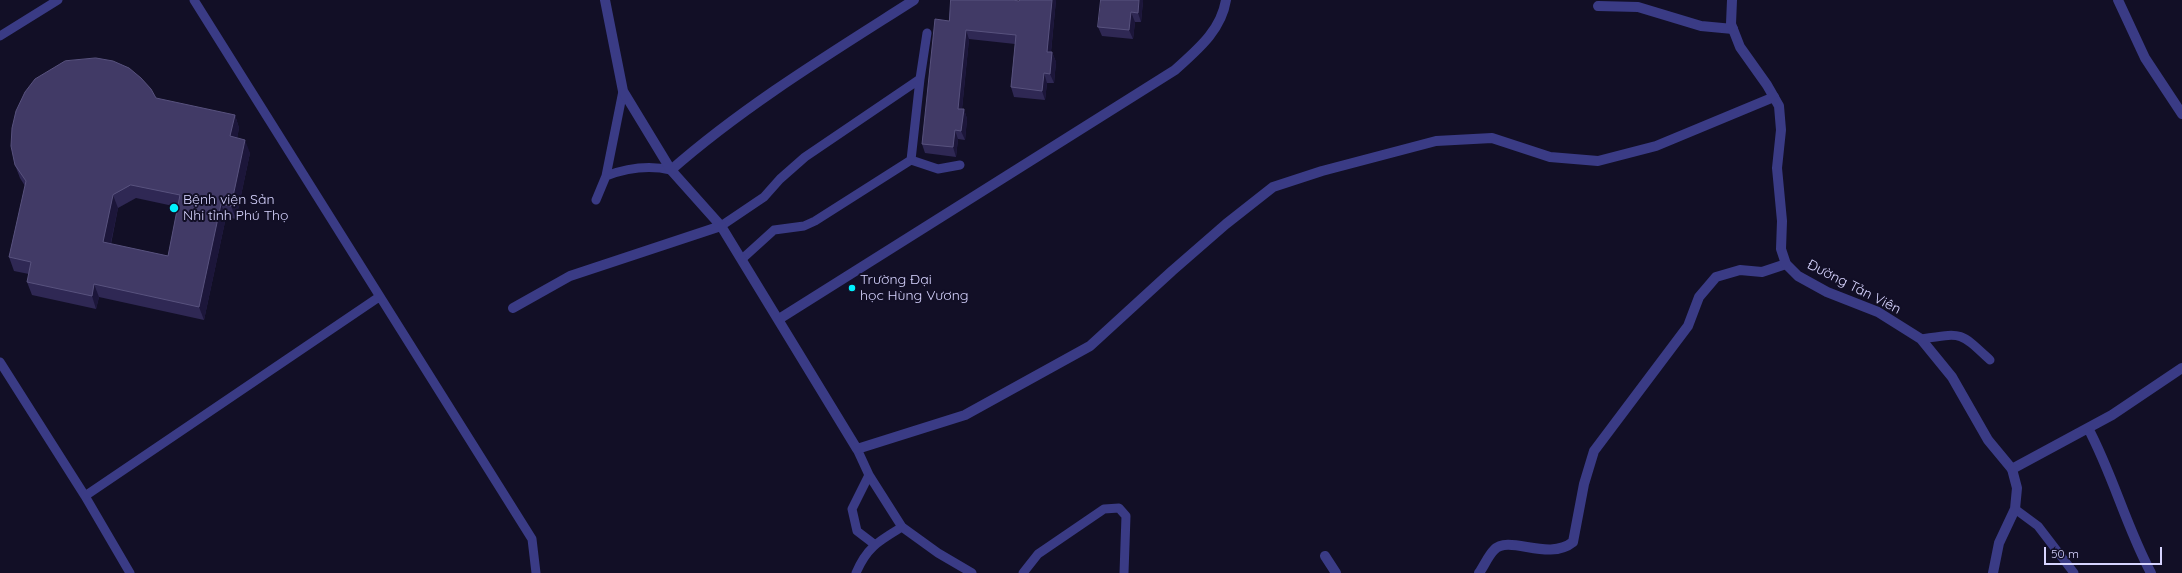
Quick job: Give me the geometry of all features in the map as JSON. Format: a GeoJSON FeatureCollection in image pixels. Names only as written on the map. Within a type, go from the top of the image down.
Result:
{"type":"FeatureCollection","features":[{"type":"Feature","properties":{"kind":"street"},"geometry":{"type":"LineString","coordinates":[[605,0],[623,91],[671,170],[721,226],[857,449],[965,415],[1090,346],[1172,270],[1226,224],[1273,187],[1322,171],[1436,141],[1492,138],[1550,157],[1598,161],[1656,146],[1774,97]]}},
{"type":"Feature","properties":{"kind":"street"},"geometry":{"type":"LineString","coordinates":[[671,170],[700,145],[827,55],[914,0]]}},
{"type":"Feature","properties":{"kind":"street"},"geometry":{"type":"LineString","coordinates":[[779,319],[1175,70],[1206,43],[1224,11],[1226,0]]}},
{"type":"Feature","properties":{"kind":"street","name":"Đường Tản Viên"},"geometry":{"type":"LineString","coordinates":[[1732,0],[1731,24],[1740,47],[1779,106],[1781,130],[1777,168],[1782,221],[1781,249],[1786,264],[1798,276],[1827,292],[1878,312],[1922,339],[1952,377],[1988,440],[2012,469],[2017,488],[2015,508],[2000,543],[1993,573]]}},
{"type":"Feature","properties":{"kind":"street"},"geometry":{"type":"LineString","coordinates":[[2118,0],[2145,58],[2182,114]]}},
{"type":"Feature","properties":{"kind":"street"},"geometry":{"type":"LineString","coordinates":[[1598,6],[1638,7],[1701,26],[1733,29]]}},
{"type":"Feature","properties":{"kind":"street"},"geometry":{"type":"LineString","coordinates":[[513,308],[570,276],[721,226]]}},
{"type":"Feature","properties":{"kind":"street"},"geometry":{"type":"LineString","coordinates":[[1479,573],[1495,548],[1503,545],[1522,545],[1547,551],[1567,547],[1573,542],[1584,484],[1594,451],[1688,326],[1699,297],[1716,277],[1740,270],[1762,272],[1786,264]]}},
{"type":"Feature","properties":{"kind":"street"},"geometry":{"type":"LineString","coordinates":[[2012,469],[2112,416],[2182,368]]}},
{"type":"Feature","properties":{"kind":"street"},"geometry":{"type":"LineString","coordinates":[[2088,428],[2103,456],[2140,552],[2151,573]]}},
{"type":"Feature","properties":{"kind":"street"},"geometry":{"type":"LineString","coordinates":[[1325,556],[1336,573]]}},
{"type":"Feature","properties":{"kind":"lane"},"geometry":{"type":"LineString","coordinates":[[0,36],[58,0]]}},
{"type":"Feature","properties":{"kind":"lane"},"geometry":{"type":"LineString","coordinates":[[194,0],[378,297],[532,539],[536,573]]}},
{"type":"Feature","properties":{"kind":"lane"},"geometry":{"type":"LineString","coordinates":[[911,160],[927,32]]}},
{"type":"Feature","properties":{"kind":"lane"},"geometry":{"type":"LineString","coordinates":[[721,226],[764,197],[780,179],[805,157],[920,79]]}},
{"type":"Feature","properties":{"kind":"lane"},"geometry":{"type":"LineString","coordinates":[[596,200],[606,176],[623,91]]}},
{"type":"Feature","properties":{"kind":"lane"},"geometry":{"type":"LineString","coordinates":[[742,259],[774,230],[804,226],[815,221],[911,160],[938,168],[960,166]]}},
{"type":"Feature","properties":{"kind":"lane"},"geometry":{"type":"LineString","coordinates":[[606,176],[624,170],[656,166],[671,170]]}},
{"type":"Feature","properties":{"kind":"lane"},"geometry":{"type":"LineString","coordinates":[[85,496],[378,297]]}},
{"type":"Feature","properties":{"kind":"lane"},"geometry":{"type":"LineString","coordinates":[[1922,339],[1958,334],[1967,338],[1990,360]]}},
{"type":"Feature","properties":{"kind":"lane"},"geometry":{"type":"LineString","coordinates":[[0,362],[85,496],[130,573]]}},
{"type":"Feature","properties":{"kind":"lane"},"geometry":{"type":"LineString","coordinates":[[857,449],[869,474],[902,527],[938,553],[972,573]]}},
{"type":"Feature","properties":{"kind":"lane"},"geometry":{"type":"LineString","coordinates":[[869,474],[852,509],[857,531],[874,544]]}},
{"type":"Feature","properties":{"kind":"lane"},"geometry":{"type":"LineString","coordinates":[[1023,573],[1038,554],[1104,509],[1119,508],[1126,516],[1124,573]]}},
{"type":"Feature","properties":{"kind":"lane"},"geometry":{"type":"LineString","coordinates":[[2015,508],[2038,526],[2074,573]]}},
{"type":"Feature","properties":{"kind":"lane"},"geometry":{"type":"LineString","coordinates":[[856,573],[863,558],[874,544],[902,527]]}},
{"type":"Feature","properties":{"kind":"building"},"geometry":{"type":"Polygon","coordinates":[[[951,0],[1052,0],[1047,52],[1052,52],[1050,74],[1044,73],[1042,91],[1011,87],[1016,35],[966,30],[958,109],[964,109],[961,131],[955,130],[953,147],[922,144],[935,19],[949,21],[951,0]]]}},
{"type":"Feature","properties":{"kind":"building"},"geometry":{"type":"Polygon","coordinates":[[[1101,0],[1139,0],[1138,13],[1131,12],[1129,30],[1098,27],[1101,0]]]}},
{"type":"Feature","properties":{"kind":"building"},"geometry":{"type":"Polygon","coordinates":[[[96,58],[113,61],[129,68],[141,78],[151,89],[156,98],[235,115],[230,136],[245,140],[231,206],[221,204],[199,307],[94,284],[92,296],[27,282],[31,262],[9,257],[26,181],[15,165],[11,146],[12,128],[16,111],[25,92],[35,79],[65,61],[96,58]],[[131,185],[113,195],[103,242],[168,256],[180,195],[131,185]]]}},
{"type":"Feature","properties":{"kind":"place","name":"Bệnh viện Sản Nhi tỉnh Phú Thọ"},"geometry":{"type":"Point","coordinates":[174,208]}},
{"type":"Feature","properties":{"kind":"place","name":"Trường Đại học Hùng Vương"},"geometry":{"type":"Point","coordinates":[852,288]}}]}
